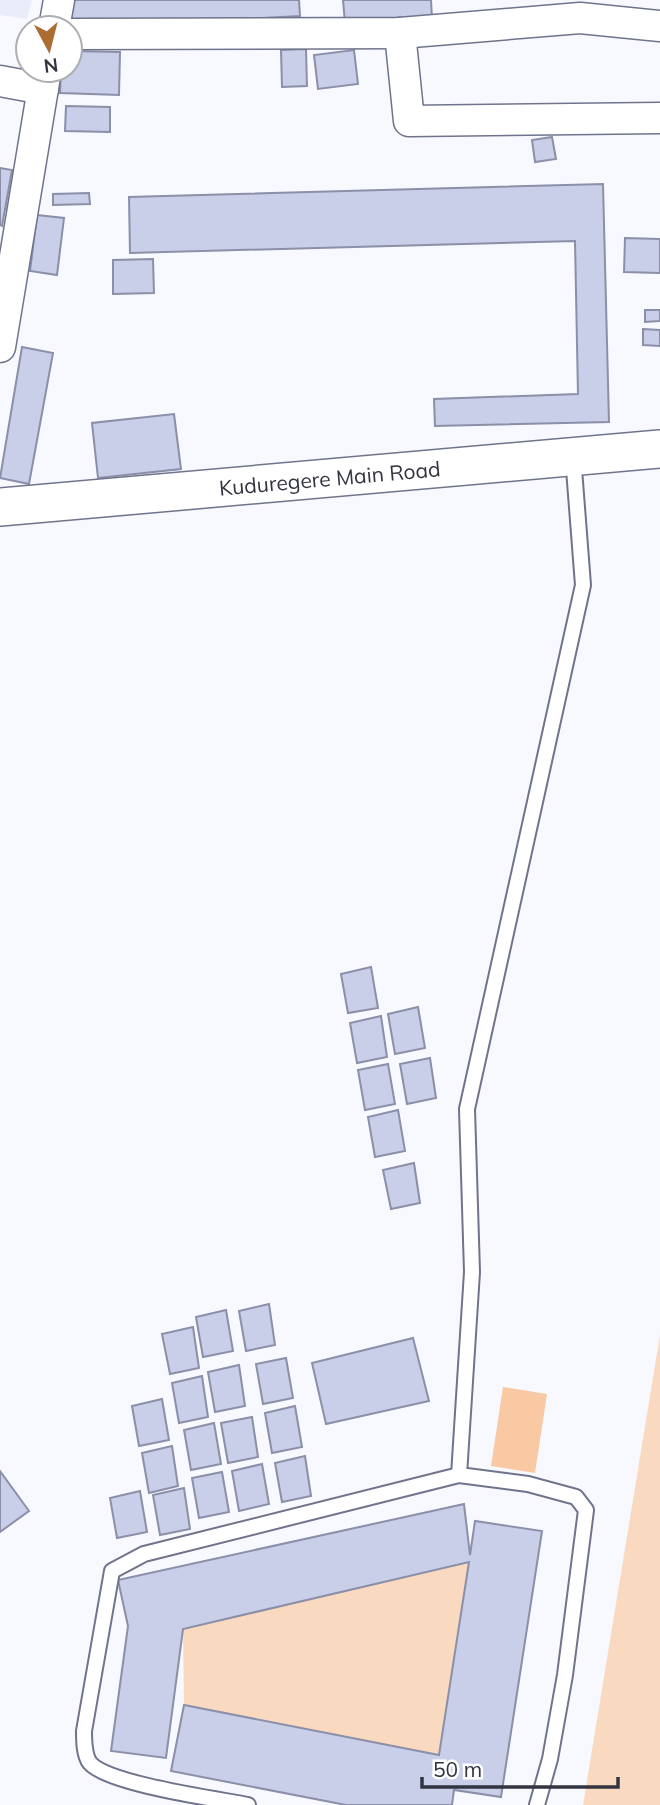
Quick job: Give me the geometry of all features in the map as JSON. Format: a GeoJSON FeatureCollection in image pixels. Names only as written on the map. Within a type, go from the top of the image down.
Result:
{"type":"FeatureCollection","features":[{"type":"Feature","properties":{"kind":"street"},"geometry":{"type":"LineString","coordinates":[[84,34],[400,33],[580,18],[660,26]]}},
{"type":"Feature","properties":{"kind":"street"},"geometry":{"type":"LineString","coordinates":[[400,33],[409,121],[660,118]]}},
{"type":"Feature","properties":{"kind":"street"},"geometry":{"type":"LineString","coordinates":[[0,346],[44,84]]}},
{"type":"Feature","properties":{"kind":"street","name":"Kuduregere Main Road"},"geometry":{"type":"LineString","coordinates":[[0,508],[660,449]]}},
{"type":"Feature","properties":{"kind":"lane"},"geometry":{"type":"LineString","coordinates":[[458,1475],[472,1272],[467,1110],[583,585],[573,455]]}},
{"type":"Feature","properties":{"kind":"lane"},"geometry":{"type":"LineString","coordinates":[[248,1805],[116,1779],[90,1763],[85,1748],[84,1731],[112,1571],[144,1554],[458,1475],[528,1484],[576,1496],[586,1510],[565,1675],[550,1759],[537,1805]]}},
{"type":"Feature","properties":{"kind":"shaded area"},"geometry":{"type":"Polygon","coordinates":[[[0,0],[32,0],[28,14],[14,14],[14,17],[0,15],[0,0]]]}},
{"type":"Feature","properties":{"kind":"shaded area"},"geometry":{"type":"Polygon","coordinates":[[[660,1335],[660,1805],[583,1805],[660,1335]]]}},
{"type":"Feature","properties":{"kind":"shaded area"},"geometry":{"type":"Polygon","coordinates":[[[503,1387],[547,1394],[535,1473],[491,1466],[503,1387]]]}},
{"type":"Feature","properties":{"kind":"shaded area"},"geometry":{"type":"Polygon","coordinates":[[[469,1562],[439,1755],[184,1705],[183,1629],[469,1562]]]}},
{"type":"Feature","properties":{"kind":"building"},"geometry":{"type":"Polygon","coordinates":[[[64,0],[299,0],[300,16],[84,28],[84,14],[67,14],[64,0]]]}},
{"type":"Feature","properties":{"kind":"building"},"geometry":{"type":"Polygon","coordinates":[[[343,0],[431,0],[432,19],[345,23],[343,0]]]}},
{"type":"Feature","properties":{"kind":"building"},"geometry":{"type":"Polygon","coordinates":[[[306,49],[307,86],[282,87],[281,50],[306,49]]]}},
{"type":"Feature","properties":{"kind":"building"},"geometry":{"type":"Polygon","coordinates":[[[354,50],[358,84],[318,89],[314,55],[354,50]]]}},
{"type":"Feature","properties":{"kind":"building"},"geometry":{"type":"Polygon","coordinates":[[[84,51],[120,52],[119,95],[60,93],[60,84],[84,84],[84,51]]]}},
{"type":"Feature","properties":{"kind":"building"},"geometry":{"type":"Polygon","coordinates":[[[66,106],[110,107],[110,132],[65,131],[66,106]]]}},
{"type":"Feature","properties":{"kind":"building"},"geometry":{"type":"Polygon","coordinates":[[[552,137],[556,159],[535,162],[532,140],[552,137]]]}},
{"type":"Feature","properties":{"kind":"building"},"geometry":{"type":"Polygon","coordinates":[[[0,168],[12,170],[2,226],[0,225],[0,168]]]}},
{"type":"Feature","properties":{"kind":"building"},"geometry":{"type":"Polygon","coordinates":[[[603,184],[609,422],[435,426],[434,399],[578,394],[575,241],[130,253],[129,197],[603,184]]]}},
{"type":"Feature","properties":{"kind":"building"},"geometry":{"type":"Polygon","coordinates":[[[89,193],[90,204],[53,205],[53,194],[89,193]]]}},
{"type":"Feature","properties":{"kind":"building"},"geometry":{"type":"Polygon","coordinates":[[[37,215],[64,218],[57,275],[30,271],[37,215]]]}},
{"type":"Feature","properties":{"kind":"building"},"geometry":{"type":"Polygon","coordinates":[[[625,238],[660,239],[660,273],[624,272],[625,238]]]}},
{"type":"Feature","properties":{"kind":"building"},"geometry":{"type":"Polygon","coordinates":[[[153,259],[154,293],[113,294],[113,260],[153,259]]]}},
{"type":"Feature","properties":{"kind":"building"},"geometry":{"type":"Polygon","coordinates":[[[645,310],[660,310],[660,321],[645,322],[645,310]]]}},
{"type":"Feature","properties":{"kind":"building"},"geometry":{"type":"Polygon","coordinates":[[[643,329],[660,330],[660,346],[643,345],[643,329]]]}},
{"type":"Feature","properties":{"kind":"building"},"geometry":{"type":"Polygon","coordinates":[[[22,347],[53,353],[29,484],[0,478],[22,347]]]}},
{"type":"Feature","properties":{"kind":"building"},"geometry":{"type":"Polygon","coordinates":[[[174,414],[181,469],[98,478],[92,423],[174,414]]]}},
{"type":"Feature","properties":{"kind":"building"},"geometry":{"type":"Polygon","coordinates":[[[371,967],[378,1008],[348,1013],[341,974],[371,967]]]}},
{"type":"Feature","properties":{"kind":"building"},"geometry":{"type":"Polygon","coordinates":[[[418,1007],[425,1048],[395,1054],[388,1014],[418,1007]]]}},
{"type":"Feature","properties":{"kind":"building"},"geometry":{"type":"Polygon","coordinates":[[[381,1016],[387,1057],[357,1063],[350,1023],[381,1016]]]}},
{"type":"Feature","properties":{"kind":"building"},"geometry":{"type":"Polygon","coordinates":[[[430,1058],[436,1098],[407,1104],[400,1064],[430,1058]]]}},
{"type":"Feature","properties":{"kind":"building"},"geometry":{"type":"Polygon","coordinates":[[[388,1064],[395,1104],[365,1110],[358,1070],[388,1064]]]}},
{"type":"Feature","properties":{"kind":"building"},"geometry":{"type":"Polygon","coordinates":[[[398,1110],[405,1151],[375,1157],[368,1117],[398,1110]]]}},
{"type":"Feature","properties":{"kind":"building"},"geometry":{"type":"Polygon","coordinates":[[[414,1163],[420,1203],[391,1209],[383,1170],[414,1163]]]}},
{"type":"Feature","properties":{"kind":"building"},"geometry":{"type":"Polygon","coordinates":[[[269,1304],[275,1345],[246,1351],[239,1311],[269,1304]]]}},
{"type":"Feature","properties":{"kind":"building"},"geometry":{"type":"Polygon","coordinates":[[[226,1310],[233,1351],[203,1357],[196,1317],[226,1310]]]}},
{"type":"Feature","properties":{"kind":"building"},"geometry":{"type":"Polygon","coordinates":[[[193,1327],[199,1368],[170,1374],[162,1334],[193,1327]]]}},
{"type":"Feature","properties":{"kind":"building"},"geometry":{"type":"Polygon","coordinates":[[[413,1338],[429,1401],[326,1424],[312,1363],[413,1338]]]}},
{"type":"Feature","properties":{"kind":"building"},"geometry":{"type":"Polygon","coordinates":[[[286,1358],[293,1398],[263,1404],[256,1364],[286,1358]]]}},
{"type":"Feature","properties":{"kind":"building"},"geometry":{"type":"Polygon","coordinates":[[[239,1365],[245,1406],[215,1412],[208,1372],[239,1365]]]}},
{"type":"Feature","properties":{"kind":"building"},"geometry":{"type":"Polygon","coordinates":[[[202,1376],[208,1417],[179,1423],[172,1383],[202,1376]]]}},
{"type":"Feature","properties":{"kind":"building"},"geometry":{"type":"Polygon","coordinates":[[[162,1399],[169,1440],[139,1446],[132,1406],[162,1399]]]}},
{"type":"Feature","properties":{"kind":"building"},"geometry":{"type":"Polygon","coordinates":[[[295,1406],[302,1447],[272,1453],[265,1413],[295,1406]]]}},
{"type":"Feature","properties":{"kind":"building"},"geometry":{"type":"Polygon","coordinates":[[[252,1417],[258,1457],[228,1463],[221,1423],[252,1417]]]}},
{"type":"Feature","properties":{"kind":"building"},"geometry":{"type":"Polygon","coordinates":[[[214,1423],[221,1464],[191,1470],[184,1430],[214,1423]]]}},
{"type":"Feature","properties":{"kind":"building"},"geometry":{"type":"Polygon","coordinates":[[[172,1446],[178,1486],[149,1493],[142,1453],[172,1446]]]}},
{"type":"Feature","properties":{"kind":"building"},"geometry":{"type":"Polygon","coordinates":[[[305,1456],[311,1496],[282,1502],[275,1463],[305,1456]]]}},
{"type":"Feature","properties":{"kind":"building"},"geometry":{"type":"Polygon","coordinates":[[[262,1464],[269,1504],[239,1511],[232,1471],[262,1464]]]}},
{"type":"Feature","properties":{"kind":"building"},"geometry":{"type":"Polygon","coordinates":[[[0,1471],[29,1511],[0,1532],[0,1471]]]}},
{"type":"Feature","properties":{"kind":"building"},"geometry":{"type":"Polygon","coordinates":[[[222,1472],[229,1512],[199,1518],[192,1478],[222,1472]]]}},
{"type":"Feature","properties":{"kind":"building"},"geometry":{"type":"Polygon","coordinates":[[[184,1488],[190,1529],[160,1535],[153,1495],[184,1488]]]}},
{"type":"Feature","properties":{"kind":"building"},"geometry":{"type":"Polygon","coordinates":[[[140,1491],[147,1532],[117,1538],[110,1498],[140,1491]]]}},
{"type":"Feature","properties":{"kind":"building"},"geometry":{"type":"Polygon","coordinates":[[[464,1504],[470,1555],[475,1521],[542,1531],[501,1797],[454,1790],[452,1805],[346,1805],[171,1771],[184,1705],[439,1755],[469,1562],[183,1629],[166,1758],[111,1751],[128,1626],[118,1580],[464,1504]]]}}]}
